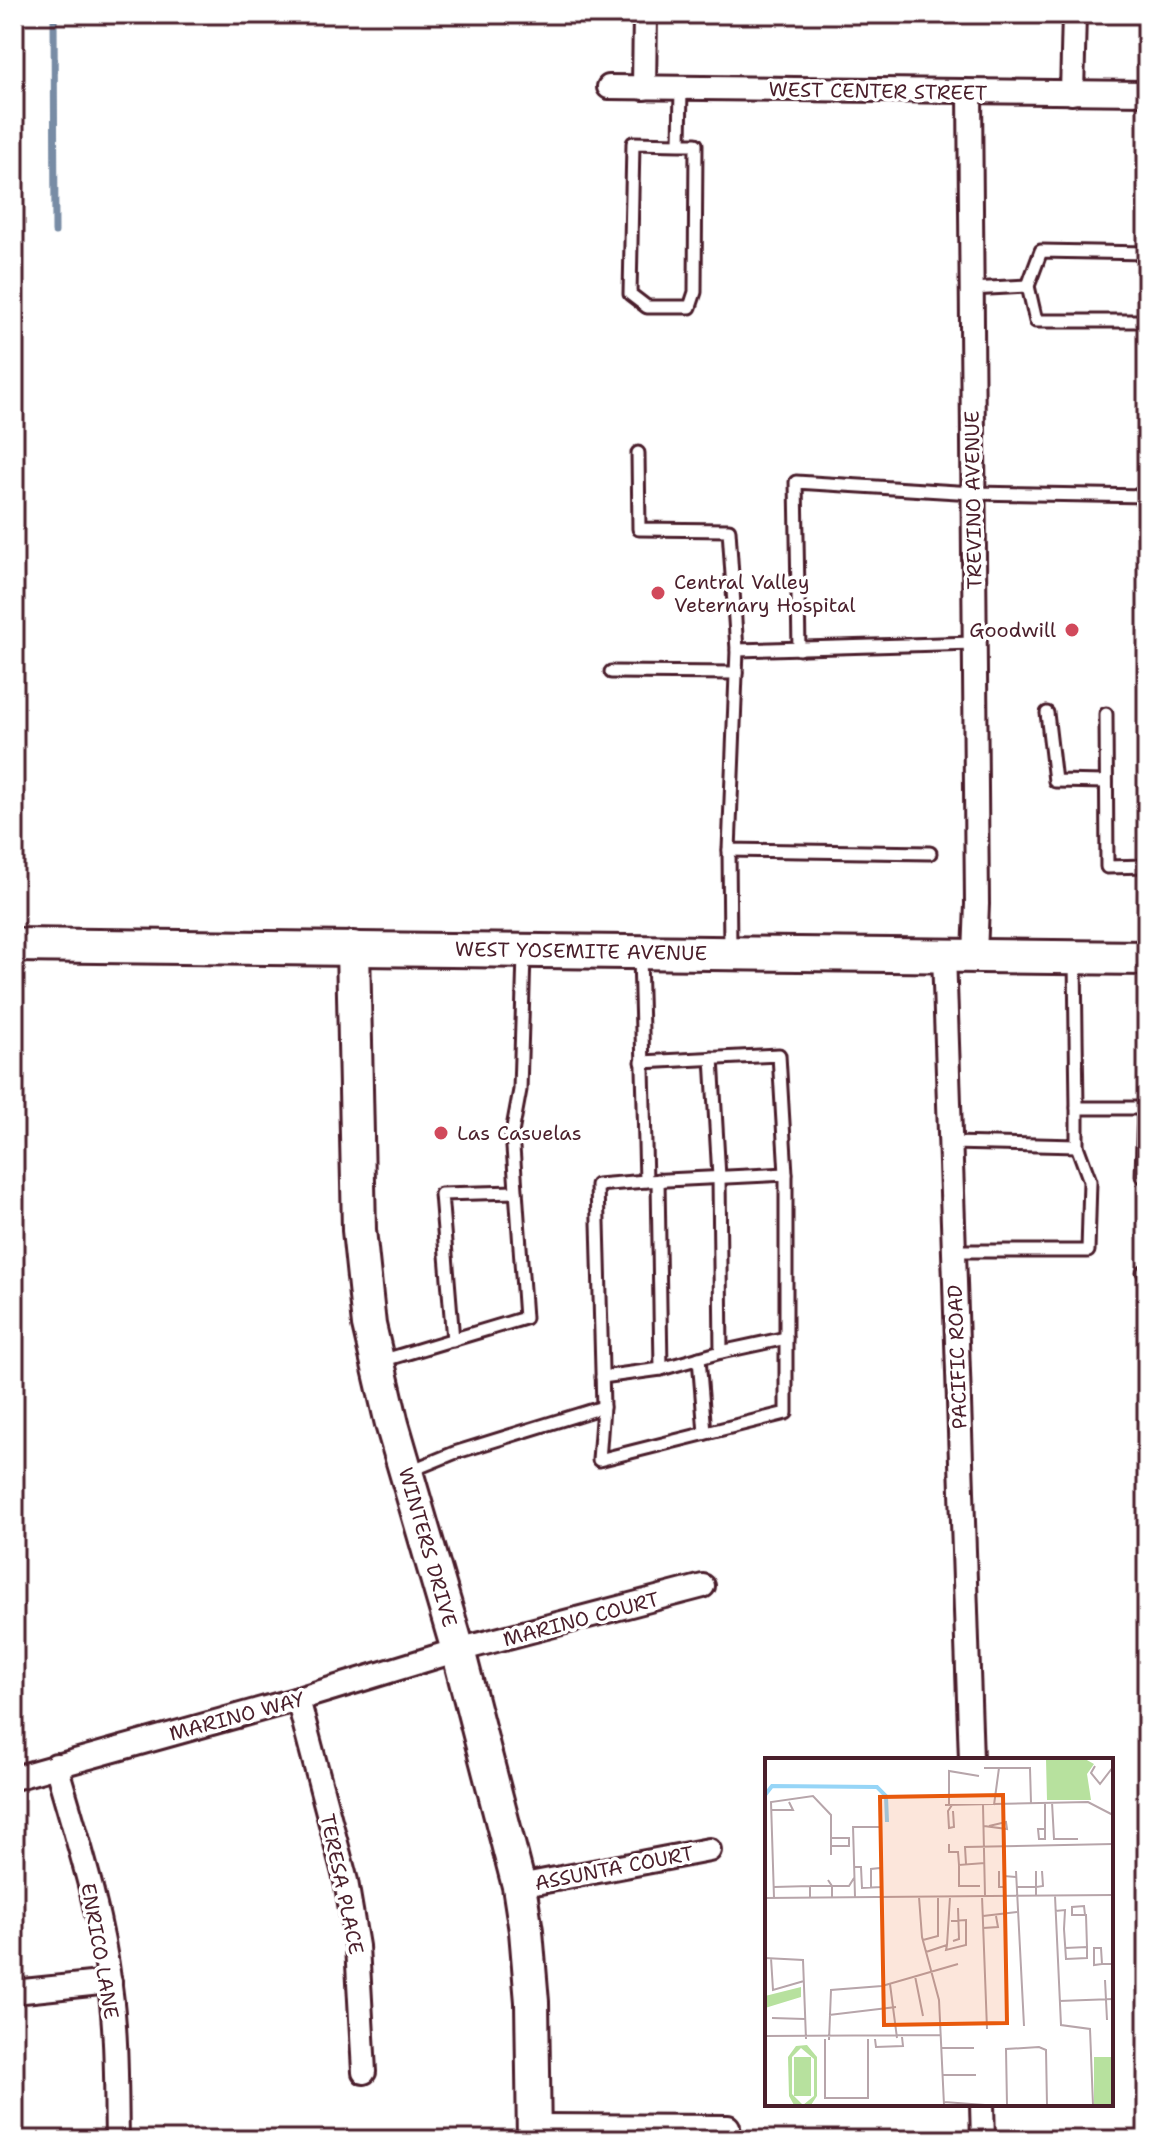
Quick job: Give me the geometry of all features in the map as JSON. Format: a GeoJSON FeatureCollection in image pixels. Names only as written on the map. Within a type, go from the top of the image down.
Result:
{"type":"FeatureCollection","features":[{"type":"Feature","properties":{"kind":"street"},"geometry":{"type":"LineString","coordinates":[[644,88],[645,14]]}},
{"type":"Feature","properties":{"kind":"street"},"geometry":{"type":"LineString","coordinates":[[1072,93],[1074,14]]}},
{"type":"Feature","properties":{"kind":"street","name":"WEST CENTER STREET"},"geometry":{"type":"LineString","coordinates":[[609,87],[1147,93]]}},
{"type":"Feature","properties":{"kind":"street","name":"TREVINO AVENUE"},"geometry":{"type":"LineString","coordinates":[[959,955],[977,904],[970,93]]}},
{"type":"Feature","properties":{"kind":"street","name":"WEST YOSEMITE AVENUE"},"geometry":{"type":"LineString","coordinates":[[14,945],[1147,958]]}},
{"type":"Feature","properties":{"kind":"street","name":"WINTERS DRIVE"},"geometry":{"type":"LineString","coordinates":[[353,948],[359,1230],[369,1325],[392,1424],[458,1650],[519,1886],[532,2002],[534,2133]]}},
{"type":"Feature","properties":{"kind":"street","name":"PACIFIC ROAD"},"geometry":{"type":"LineString","coordinates":[[959,955],[950,1143],[971,1758]]}},
{"type":"Feature","properties":{"kind":"street","name":"MARINO COURT"},"geometry":{"type":"LineString","coordinates":[[458,1650],[703,1586]]}},
{"type":"Feature","properties":{"kind":"street","name":"MARINO WAY"},"geometry":{"type":"LineString","coordinates":[[14,1778],[298,1699],[458,1650]]}},
{"type":"Feature","properties":{"kind":"street","name":"TERESA PLACE"},"geometry":{"type":"LineString","coordinates":[[298,1699],[346,1881],[357,1946],[364,2072]]}},
{"type":"Feature","properties":{"kind":"street","name":"ENRICO LANE"},"geometry":{"type":"LineString","coordinates":[[56,1765],[90,1883],[110,1982],[117,2140]]}},
{"type":"Feature","properties":{"kind":"street","name":"ASSUNTA COURT"},"geometry":{"type":"LineString","coordinates":[[519,1886],[709,1850]]}},
{"type":"Feature","properties":{"kind":"street"},"geometry":{"type":"LineString","coordinates":[[14,1992],[110,1982]]}},
{"type":"Feature","properties":{"kind":"street"},"geometry":{"type":"LineString","coordinates":[[982,2106],[983,2140]]}},
{"type":"Feature","properties":{"kind":"street"},"geometry":{"type":"LineString","coordinates":[[534,2133],[728,2127]]}},
{"type":"Feature","properties":{"kind":"lane"},"geometry":{"type":"LineString","coordinates":[[680,144],[681,88]]}},
{"type":"Feature","properties":{"kind":"lane"},"geometry":{"type":"LineString","coordinates":[[633,143],[680,144],[696,144],[695,292],[690,307],[647,307],[630,294],[633,143]]}},
{"type":"Feature","properties":{"kind":"lane"},"geometry":{"type":"LineString","coordinates":[[1147,253],[1041,251],[1028,286],[1036,321],[1147,321]]}},
{"type":"Feature","properties":{"kind":"lane"},"geometry":{"type":"LineString","coordinates":[[971,289],[1028,286]]}},
{"type":"Feature","properties":{"kind":"lane"},"geometry":{"type":"LineString","coordinates":[[638,453],[639,529],[729,530],[737,650],[729,850],[730,952]]}},
{"type":"Feature","properties":{"kind":"lane"},"geometry":{"type":"LineString","coordinates":[[799,649],[796,482],[973,493],[1147,496]]}},
{"type":"Feature","properties":{"kind":"lane"},"geometry":{"type":"LineString","coordinates":[[737,650],[974,643]]}},
{"type":"Feature","properties":{"kind":"lane"},"geometry":{"type":"LineString","coordinates":[[611,672],[736,673]]}},
{"type":"Feature","properties":{"kind":"lane"},"geometry":{"type":"LineString","coordinates":[[1047,713],[1055,781],[1106,782]]}},
{"type":"Feature","properties":{"kind":"lane"},"geometry":{"type":"LineString","coordinates":[[1106,714],[1107,867],[1147,866]]}},
{"type":"Feature","properties":{"kind":"lane"},"geometry":{"type":"LineString","coordinates":[[729,850],[930,853]]}},
{"type":"Feature","properties":{"kind":"lane"},"geometry":{"type":"LineString","coordinates":[[378,1362],[525,1318],[512,1133],[520,1090],[525,950]]}},
{"type":"Feature","properties":{"kind":"lane"},"geometry":{"type":"LineString","coordinates":[[640,951],[642,1062],[652,1180],[661,1369]]}},
{"type":"Feature","properties":{"kind":"lane"},"geometry":{"type":"LineString","coordinates":[[954,1251],[1088,1251],[1090,1181],[1077,1146],[1075,956]]}},
{"type":"Feature","properties":{"kind":"lane"},"geometry":{"type":"LineString","coordinates":[[642,1062],[779,1055],[786,1174],[786,1413],[599,1460],[603,1407],[597,1185],[786,1174]]}},
{"type":"Feature","properties":{"kind":"lane"},"geometry":{"type":"LineString","coordinates":[[712,1058],[719,1177],[721,1352]]}},
{"type":"Feature","properties":{"kind":"lane"},"geometry":{"type":"LineString","coordinates":[[1077,1108],[1145,1108],[1142,1176]]}},
{"type":"Feature","properties":{"kind":"lane"},"geometry":{"type":"LineString","coordinates":[[950,1143],[1077,1146]]}},
{"type":"Feature","properties":{"kind":"lane"},"geometry":{"type":"LineString","coordinates":[[453,1340],[441,1194],[516,1192]]}},
{"type":"Feature","properties":{"kind":"lane"},"geometry":{"type":"LineString","coordinates":[[602,1377],[661,1369],[786,1338]]}},
{"type":"Feature","properties":{"kind":"lane"},"geometry":{"type":"LineString","coordinates":[[699,1358],[705,1433]]}},
{"type":"Feature","properties":{"kind":"lane"},"geometry":{"type":"LineString","coordinates":[[406,1473],[454,1453],[603,1407]]}},
{"type":"Feature","properties":{"kind":"waterway"},"geometry":{"type":"LineString","coordinates":[[54,14],[55,232]]}},
{"type":"Feature","properties":{"kind":"place","name":"Central Valley Veternary Hospital"},"geometry":{"type":"Point","coordinates":[658,593]}},
{"type":"Feature","properties":{"kind":"place","name":"Goodwill"},"geometry":{"type":"Point","coordinates":[1072,630]}},
{"type":"Feature","properties":{"kind":"place","name":"Las Casuelas"},"geometry":{"type":"Point","coordinates":[441,1133]}}]}
